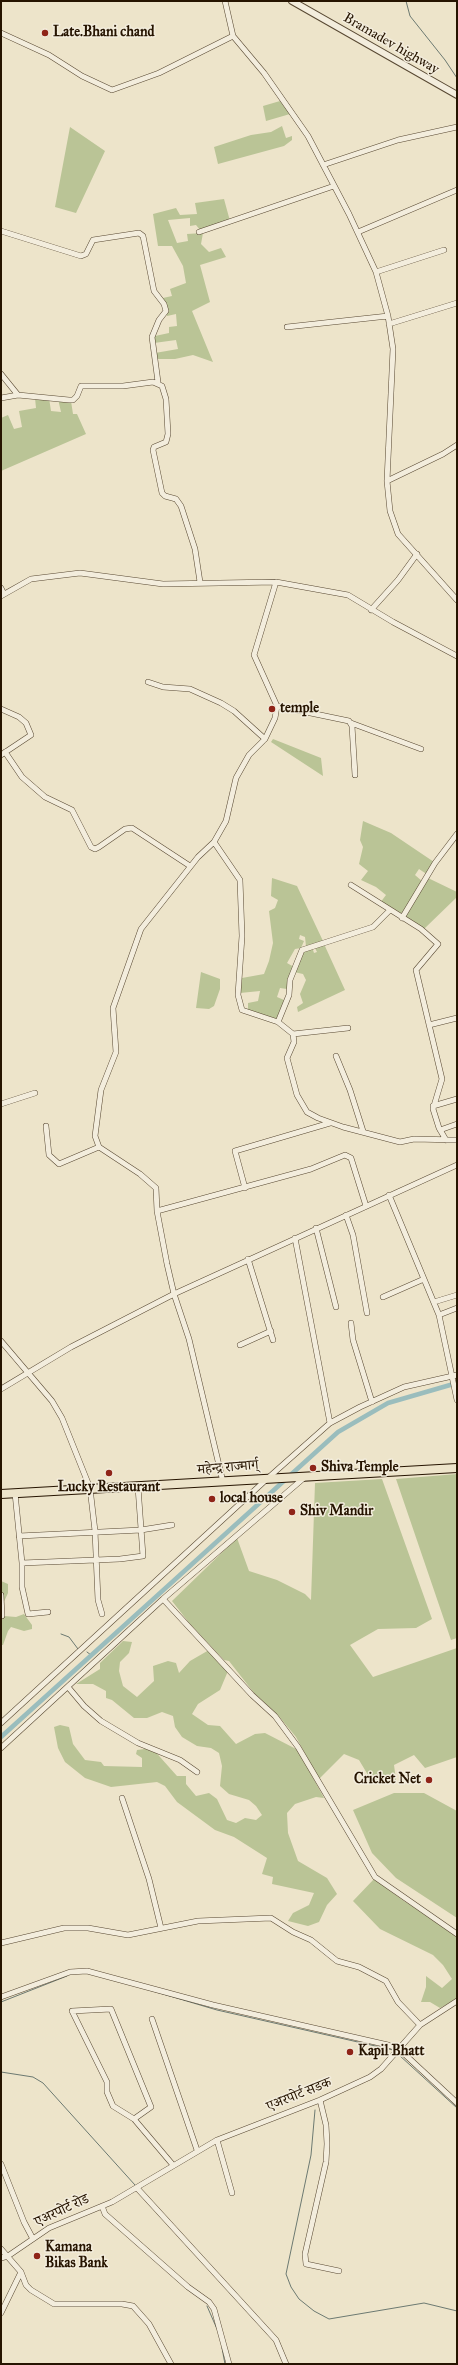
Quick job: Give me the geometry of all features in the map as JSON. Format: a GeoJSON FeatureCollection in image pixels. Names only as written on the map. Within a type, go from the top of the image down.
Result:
{"type":"FeatureCollection","features":[{"type":"Feature","properties":{"kind":"highway","name":"महेन्द्र राज्मार्ग्"},"geometry":{"type":"LineString","coordinates":[[1,1494],[90,1488],[138,1488],[272,1477],[457,1468]]}},
{"type":"Feature","properties":{"kind":"street"},"geometry":{"type":"LineString","coordinates":[[225,1],[233,36],[264,72],[308,136],[358,232],[376,272],[388,316],[393,349],[388,481],[390,511],[398,534],[457,600]]}},
{"type":"Feature","properties":{"kind":"street","name":"Bramadev highway"},"geometry":{"type":"LineString","coordinates":[[292,1],[457,96]]}},
{"type":"Feature","properties":{"kind":"street"},"geometry":{"type":"LineString","coordinates":[[1,33],[49,56],[82,76],[112,90],[159,73],[233,36]]}},
{"type":"Feature","properties":{"kind":"street"},"geometry":{"type":"LineString","coordinates":[[323,165],[398,140],[457,127]]}},
{"type":"Feature","properties":{"kind":"street"},"geometry":{"type":"LineString","coordinates":[[199,232],[334,186]]}},
{"type":"Feature","properties":{"kind":"street"},"geometry":{"type":"LineString","coordinates":[[358,232],[457,190]]}},
{"type":"Feature","properties":{"kind":"street"},"geometry":{"type":"LineString","coordinates":[[1,230],[81,256],[86,254],[93,240],[139,233],[143,236],[154,291],[164,304],[166,312],[159,320],[152,337],[158,382],[162,386],[166,399],[168,418],[166,442],[154,447],[153,450],[160,489],[166,496],[176,499],[181,506],[196,550],[200,582]]}},
{"type":"Feature","properties":{"kind":"street"},"geometry":{"type":"LineString","coordinates":[[376,272],[444,250]]}},
{"type":"Feature","properties":{"kind":"street"},"geometry":{"type":"LineString","coordinates":[[389,324],[457,303]]}},
{"type":"Feature","properties":{"kind":"street"},"geometry":{"type":"LineString","coordinates":[[287,327],[388,316]]}},
{"type":"Feature","properties":{"kind":"street"},"geometry":{"type":"LineString","coordinates":[[1,374],[18,395]]}},
{"type":"Feature","properties":{"kind":"street"},"geometry":{"type":"LineString","coordinates":[[1,398],[18,395],[73,400],[81,386],[158,382]]}},
{"type":"Feature","properties":{"kind":"street"},"geometry":{"type":"LineString","coordinates":[[388,481],[443,454],[457,445]]}},
{"type":"Feature","properties":{"kind":"street"},"geometry":{"type":"LineString","coordinates":[[371,610],[398,580],[416,554]]}},
{"type":"Feature","properties":{"kind":"street"},"geometry":{"type":"LineString","coordinates":[[1,588],[2,595],[31,579],[80,573],[164,584],[200,582],[276,582],[348,595],[371,610],[457,656]]}},
{"type":"Feature","properties":{"kind":"street"},"geometry":{"type":"LineString","coordinates":[[223,1482],[189,1339],[174,1294],[157,1211],[156,1188],[140,1174],[99,1147],[95,1136],[98,1104],[104,1077],[116,1052],[113,1008],[123,974],[141,929],[190,866],[214,842],[226,821],[236,778],[248,755],[265,739],[275,718],[277,706],[254,655],[276,582]]}},
{"type":"Feature","properties":{"kind":"street"},"geometry":{"type":"LineString","coordinates":[[148,682],[163,687],[190,689],[221,704],[234,711],[265,739]]}},
{"type":"Feature","properties":{"kind":"street"},"geometry":{"type":"LineString","coordinates":[[277,706],[350,723],[421,749]]}},
{"type":"Feature","properties":{"kind":"street"},"geometry":{"type":"LineString","coordinates":[[1,709],[19,717],[26,723],[31,735],[3,754],[22,777],[45,797],[72,810],[91,847],[95,849],[125,829],[132,828],[190,866]]}},
{"type":"Feature","properties":{"kind":"street"},"geometry":{"type":"LineString","coordinates":[[350,723],[352,726],[356,775]]}},
{"type":"Feature","properties":{"kind":"street"},"geometry":{"type":"LineString","coordinates":[[402,918],[435,863],[457,834]]}},
{"type":"Feature","properties":{"kind":"street"},"geometry":{"type":"LineString","coordinates":[[214,842],[240,880],[242,936],[238,995],[242,1010],[278,1022],[293,1034],[294,1042],[287,1058],[297,1095],[307,1112],[330,1123],[400,1142],[414,1139],[457,1140]]}},
{"type":"Feature","properties":{"kind":"street"},"geometry":{"type":"LineString","coordinates":[[351,885],[421,929],[438,944],[416,970],[442,1079],[433,1106],[440,1130],[446,1140]]}},
{"type":"Feature","properties":{"kind":"street"},"geometry":{"type":"LineString","coordinates":[[278,1022],[288,995],[290,980],[302,950],[373,927],[390,910]]}},
{"type":"Feature","properties":{"kind":"street"},"geometry":{"type":"LineString","coordinates":[[429,1025],[457,1018]]}},
{"type":"Feature","properties":{"kind":"street"},"geometry":{"type":"LineString","coordinates":[[293,1034],[348,1028]]}},
{"type":"Feature","properties":{"kind":"street"},"geometry":{"type":"LineString","coordinates":[[336,1056],[350,1090],[363,1131]]}},
{"type":"Feature","properties":{"kind":"street"},"geometry":{"type":"LineString","coordinates":[[1,1104],[34,1093]]}},
{"type":"Feature","properties":{"kind":"street"},"geometry":{"type":"LineString","coordinates":[[433,1106],[457,1099]]}},
{"type":"Feature","properties":{"kind":"street"},"geometry":{"type":"LineString","coordinates":[[246,1188],[236,1151],[330,1123]]}},
{"type":"Feature","properties":{"kind":"street"},"geometry":{"type":"LineString","coordinates":[[440,1130],[457,1124]]}},
{"type":"Feature","properties":{"kind":"street"},"geometry":{"type":"LineString","coordinates":[[46,1126],[49,1155],[59,1164],[99,1147]]}},
{"type":"Feature","properties":{"kind":"street"},"geometry":{"type":"LineString","coordinates":[[157,1211],[246,1188],[311,1169],[345,1155],[351,1158],[366,1206]]}},
{"type":"Feature","properties":{"kind":"street"},"geometry":{"type":"LineString","coordinates":[[1,1389],[70,1347],[174,1294],[316,1228],[457,1166]]}},
{"type":"Feature","properties":{"kind":"street"},"geometry":{"type":"LineString","coordinates":[[389,1195],[439,1315],[455,1377],[455,1391],[457,1400]]}},
{"type":"Feature","properties":{"kind":"street"},"geometry":{"type":"LineString","coordinates":[[346,1215],[353,1235],[366,1313]]}},
{"type":"Feature","properties":{"kind":"street"},"geometry":{"type":"LineString","coordinates":[[316,1228],[336,1307]]}},
{"type":"Feature","properties":{"kind":"street"},"geometry":{"type":"LineString","coordinates":[[295,1238],[330,1423]]}},
{"type":"Feature","properties":{"kind":"street"},"geometry":{"type":"LineString","coordinates":[[248,1259],[273,1340]]}},
{"type":"Feature","properties":{"kind":"street"},"geometry":{"type":"LineString","coordinates":[[383,1297],[424,1279]]}},
{"type":"Feature","properties":{"kind":"street"},"geometry":{"type":"LineString","coordinates":[[434,1302],[457,1295]]}},
{"type":"Feature","properties":{"kind":"street"},"geometry":{"type":"LineString","coordinates":[[439,1315],[457,1308]]}},
{"type":"Feature","properties":{"kind":"street"},"geometry":{"type":"LineString","coordinates":[[351,1323],[353,1340],[372,1402]]}},
{"type":"Feature","properties":{"kind":"street"},"geometry":{"type":"LineString","coordinates":[[240,1345],[271,1331]]}},
{"type":"Feature","properties":{"kind":"street"},"geometry":{"type":"LineString","coordinates":[[1,1341],[26,1373],[52,1401],[62,1418],[90,1488],[95,1531],[98,1600],[102,1614]]}},
{"type":"Feature","properties":{"kind":"street"},"geometry":{"type":"LineString","coordinates":[[1,1723],[330,1423],[404,1387],[455,1377]]}},
{"type":"Feature","properties":{"kind":"street"},"geometry":{"type":"LineString","coordinates":[[1,1748],[164,1599],[303,1476]]}},
{"type":"Feature","properties":{"kind":"street"},"geometry":{"type":"LineString","coordinates":[[22,1563],[120,1559],[143,1556],[138,1488]]}},
{"type":"Feature","properties":{"kind":"street"},"geometry":{"type":"LineString","coordinates":[[15,1493],[22,1563],[22,1587],[28,1614],[48,1612]]}},
{"type":"Feature","properties":{"kind":"street"},"geometry":{"type":"LineString","coordinates":[[19,1536],[95,1531],[141,1530],[172,1525]]}},
{"type":"Feature","properties":{"kind":"street"},"geometry":{"type":"LineString","coordinates":[[1,1594],[2,1616]]}},
{"type":"Feature","properties":{"kind":"street"},"geometry":{"type":"LineString","coordinates":[[164,1599],[252,1695],[275,1716],[298,1747],[375,1877],[457,1934]]}},
{"type":"Feature","properties":{"kind":"street"},"geometry":{"type":"LineString","coordinates":[[68,1686],[84,1706],[101,1721],[138,1743],[180,1760],[197,1772]]}},
{"type":"Feature","properties":{"kind":"street"},"geometry":{"type":"LineString","coordinates":[[122,1798],[149,1879],[161,1928]]}},
{"type":"Feature","properties":{"kind":"street"},"geometry":{"type":"LineString","coordinates":[[1,1943],[64,1928],[88,1928],[128,1935],[198,1921],[271,1918],[292,1932],[311,1940],[337,1961],[359,1967],[386,1981],[398,2002],[420,2025]]}},
{"type":"Feature","properties":{"kind":"street"},"geometry":{"type":"LineString","coordinates":[[1,1997],[70,1972],[87,1971],[213,2005],[399,2048],[457,2103]]}},
{"type":"Feature","properties":{"kind":"street","name":"एअरपोर्ट सडक"},"geometry":{"type":"LineString","coordinates":[[136,2188],[197,2150],[217,2140],[320,2100],[370,2077],[381,2069],[420,2025],[457,2001]]}},
{"type":"Feature","properties":{"kind":"street"},"geometry":{"type":"LineString","coordinates":[[134,2120],[151,2108],[111,2009],[72,2010],[107,2082],[107,2092],[113,2106],[134,2120],[173,2165]]}},
{"type":"Feature","properties":{"kind":"street"},"geometry":{"type":"LineString","coordinates":[[152,2019],[197,2150]]}},
{"type":"Feature","properties":{"kind":"street"},"geometry":{"type":"LineString","coordinates":[[320,2100],[326,2125],[326,2162],[305,2254],[306,2264],[339,2270]]}},
{"type":"Feature","properties":{"kind":"street"},"geometry":{"type":"LineString","coordinates":[[217,2140],[232,2193]]}},
{"type":"Feature","properties":{"kind":"street"},"geometry":{"type":"LineString","coordinates":[[1,2164],[24,2222],[33,2239]]}},
{"type":"Feature","properties":{"kind":"street"},"geometry":{"type":"LineString","coordinates":[[136,2188],[276,2340],[286,2364]]}},
{"type":"Feature","properties":{"kind":"street","name":"एअरपोर्ट रोड"},"geometry":{"type":"LineString","coordinates":[[1,2258],[8,2256],[49,2228],[102,2206],[136,2188]]}},
{"type":"Feature","properties":{"kind":"street"},"geometry":{"type":"LineString","coordinates":[[102,2206],[105,2214],[188,2287],[208,2302],[214,2310],[229,2364]]}},
{"type":"Feature","properties":{"kind":"street"},"geometry":{"type":"LineString","coordinates":[[1,2249],[21,2272],[26,2285],[31,2290],[54,2304],[122,2304],[133,2306],[149,2324],[171,2364]]}},
{"type":"Feature","properties":{"kind":"street"},"geometry":{"type":"LineString","coordinates":[[1,2313],[21,2272]]}},
{"type":"Feature","properties":{"kind":"green space"},"geometry":{"type":"Polygon","coordinates":[[[280,101],[290,114],[266,121],[263,106],[280,101]]]}},
{"type":"Feature","properties":{"kind":"green space"},"geometry":{"type":"Polygon","coordinates":[[[282,126],[286,138],[292,136],[292,140],[284,146],[218,164],[214,147],[251,135],[271,132],[282,126]]]}},
{"type":"Feature","properties":{"kind":"green space"},"geometry":{"type":"Polygon","coordinates":[[[70,127],[105,151],[76,213],[55,207],[70,127]]]}},
{"type":"Feature","properties":{"kind":"green space"},"geometry":{"type":"Polygon","coordinates":[[[224,199],[230,221],[200,230],[196,225],[190,226],[190,218],[168,220],[177,243],[188,241],[187,234],[203,233],[201,244],[209,252],[221,248],[226,257],[200,265],[210,302],[192,311],[213,362],[193,355],[175,359],[156,359],[155,353],[178,349],[176,340],[154,343],[155,336],[169,333],[169,327],[177,326],[176,314],[167,316],[163,298],[172,296],[170,289],[186,283],[183,266],[172,246],[158,246],[153,214],[176,208],[180,215],[197,214],[195,203],[224,199]]]}},
{"type":"Feature","properties":{"kind":"green space"},"geometry":{"type":"Polygon","coordinates":[[[35,398],[49,398],[51,411],[61,412],[58,399],[71,401],[73,414],[77,414],[86,434],[1,471],[1,418],[8,415],[14,429],[22,427],[19,411],[36,408],[35,398]]]}},
{"type":"Feature","properties":{"kind":"green space"},"geometry":{"type":"Polygon","coordinates":[[[273,739],[321,758],[323,776],[271,742],[273,739]]]}},
{"type":"Feature","properties":{"kind":"green space"},"geometry":{"type":"Polygon","coordinates":[[[363,821],[391,833],[434,862],[428,875],[419,869],[415,875],[423,882],[402,917],[380,903],[386,895],[376,887],[361,880],[368,871],[359,864],[363,847],[360,840],[363,821]]]}},
{"type":"Feature","properties":{"kind":"green space"},"geometry":{"type":"Polygon","coordinates":[[[272,878],[297,886],[323,941],[306,946],[305,937],[300,935],[299,939],[304,941],[301,948],[295,949],[287,963],[294,967],[287,989],[280,988],[277,997],[284,1000],[276,1020],[248,1011],[248,1003],[258,1001],[260,991],[240,993],[242,978],[264,974],[269,961],[273,943],[269,911],[275,908],[278,900],[271,896],[272,878]]]}},
{"type":"Feature","properties":{"kind":"green space"},"geometry":{"type":"Polygon","coordinates":[[[428,878],[457,892],[457,897],[424,929],[403,917],[428,878]]]}},
{"type":"Feature","properties":{"kind":"green space"},"geometry":{"type":"Polygon","coordinates":[[[324,944],[345,990],[298,1012],[297,1007],[303,1003],[300,994],[306,980],[303,974],[294,972],[304,950],[312,947],[314,953],[317,952],[314,946],[324,944]]]}},
{"type":"Feature","properties":{"kind":"green space"},"geometry":{"type":"Polygon","coordinates":[[[201,972],[220,979],[220,989],[214,1006],[209,1009],[196,1008],[201,972]]]}},
{"type":"Feature","properties":{"kind":"green space"},"geometry":{"type":"Polygon","coordinates":[[[457,1474],[457,1638],[451,1640],[396,1479],[457,1474]]]}},
{"type":"Feature","properties":{"kind":"green space"},"geometry":{"type":"Polygon","coordinates":[[[382,1479],[432,1619],[416,1628],[378,1629],[350,1645],[373,1677],[457,1648],[457,1757],[425,1768],[414,1755],[394,1765],[396,1780],[384,1783],[371,1780],[359,1760],[344,1754],[319,1779],[296,1737],[277,1714],[254,1693],[229,1661],[224,1660],[190,1624],[172,1601],[237,1538],[249,1571],[277,1580],[305,1594],[311,1600],[315,1483],[382,1479]]]}},
{"type":"Feature","properties":{"kind":"green space"},"geometry":{"type":"Polygon","coordinates":[[[1,1581],[8,1584],[8,1593],[2,1606],[4,1605],[4,1616],[16,1617],[24,1614],[32,1625],[32,1629],[24,1631],[11,1627],[3,1645],[1,1645],[1,1581]]]}},
{"type":"Feature","properties":{"kind":"green space"},"geometry":{"type":"Polygon","coordinates":[[[123,1641],[132,1642],[129,1653],[120,1662],[119,1671],[123,1686],[137,1697],[154,1681],[153,1666],[168,1661],[176,1663],[179,1673],[190,1661],[209,1650],[228,1671],[220,1690],[198,1704],[192,1714],[208,1725],[220,1726],[236,1744],[255,1734],[265,1733],[298,1750],[324,1798],[316,1797],[295,1804],[287,1813],[288,1833],[298,1861],[327,1878],[337,1894],[327,1905],[319,1922],[308,1926],[288,1921],[293,1913],[309,1905],[314,1893],[272,1884],[273,1877],[262,1874],[267,1858],[234,1837],[215,1830],[177,1802],[165,1786],[157,1782],[111,1787],[85,1778],[65,1762],[58,1748],[54,1727],[60,1725],[69,1727],[73,1744],[85,1760],[101,1762],[104,1766],[142,1767],[142,1758],[136,1754],[137,1750],[152,1748],[177,1776],[186,1776],[186,1784],[196,1796],[209,1793],[217,1799],[227,1820],[236,1823],[245,1818],[256,1820],[262,1815],[256,1806],[249,1800],[229,1794],[220,1786],[222,1766],[219,1753],[211,1748],[197,1746],[182,1737],[175,1727],[173,1716],[162,1712],[147,1718],[134,1718],[112,1700],[106,1698],[106,1691],[93,1684],[76,1684],[100,1669],[100,1663],[123,1641]]]}},
{"type":"Feature","properties":{"kind":"green space"},"geometry":{"type":"Polygon","coordinates":[[[394,1793],[424,1793],[457,1811],[457,1918],[396,1878],[372,1853],[353,1810],[394,1793]]]}},
{"type":"Feature","properties":{"kind":"green space"},"geometry":{"type":"Polygon","coordinates":[[[374,1879],[404,1901],[457,1935],[457,1999],[440,2008],[430,2002],[421,2002],[426,1987],[426,1976],[442,1988],[452,1979],[443,1965],[433,1955],[380,1929],[353,1901],[374,1879]]]}},
{"type":"Feature","properties":{"kind":"waterway"},"geometry":{"type":"LineString","coordinates":[[406,1],[410,16],[445,60],[457,78]]}},
{"type":"Feature","properties":{"kind":"waterway"},"geometry":{"type":"LineString","coordinates":[[1,1737],[338,1432],[388,1403],[457,1383]]}},
{"type":"Feature","properties":{"kind":"waterway"},"geometry":{"type":"LineString","coordinates":[[61,1634],[69,1637],[78,1649]]}},
{"type":"Feature","properties":{"kind":"waterway"},"geometry":{"type":"LineString","coordinates":[[87,1652],[91,1655]]}},
{"type":"Feature","properties":{"kind":"waterway"},"geometry":{"type":"LineString","coordinates":[[1,2002],[67,1976]]}},
{"type":"Feature","properties":{"kind":"waterway"},"geometry":{"type":"LineString","coordinates":[[146,1989],[217,2010],[393,2050]]}},
{"type":"Feature","properties":{"kind":"waterway"},"geometry":{"type":"LineString","coordinates":[[399,2055],[457,2108]]}},
{"type":"Feature","properties":{"kind":"waterway"},"geometry":{"type":"LineString","coordinates":[[1,2072],[33,2077],[43,2083],[135,2185]]}},
{"type":"Feature","properties":{"kind":"waterway"},"geometry":{"type":"LineString","coordinates":[[315,2110],[311,2155],[286,2274],[291,2287],[299,2299],[314,2311],[329,2319],[424,2303],[457,2311]]}},
{"type":"Feature","properties":{"kind":"waterway"},"geometry":{"type":"LineString","coordinates":[[207,2306],[217,2329]]}},
{"type":"Feature","properties":{"kind":"waterway"},"geometry":{"type":"LineString","coordinates":[[222,2348],[225,2364]]}},
{"type":"Feature","properties":{"kind":"place","name":"Late.Bhani chand"},"geometry":{"type":"Point","coordinates":[45,33]}},
{"type":"Feature","properties":{"kind":"place","name":"temple"},"geometry":{"type":"Point","coordinates":[272,709]}},
{"type":"Feature","properties":{"kind":"place","name":"Shiva Temple"},"geometry":{"type":"Point","coordinates":[313,1468]}},
{"type":"Feature","properties":{"kind":"place","name":"Lucky Restaurant"},"geometry":{"type":"Point","coordinates":[109,1473]}},
{"type":"Feature","properties":{"kind":"place","name":"local house"},"geometry":{"type":"Point","coordinates":[212,1499]}},
{"type":"Feature","properties":{"kind":"place","name":"Shiv Mandir"},"geometry":{"type":"Point","coordinates":[292,1512]}},
{"type":"Feature","properties":{"kind":"place","name":"Cricket Net"},"geometry":{"type":"Point","coordinates":[429,1780]}},
{"type":"Feature","properties":{"kind":"place","name":"Kapil Bhatt"},"geometry":{"type":"Point","coordinates":[350,2052]}},
{"type":"Feature","properties":{"kind":"place","name":"Kamana Bikas Bank"},"geometry":{"type":"Point","coordinates":[37,2256]}}]}
